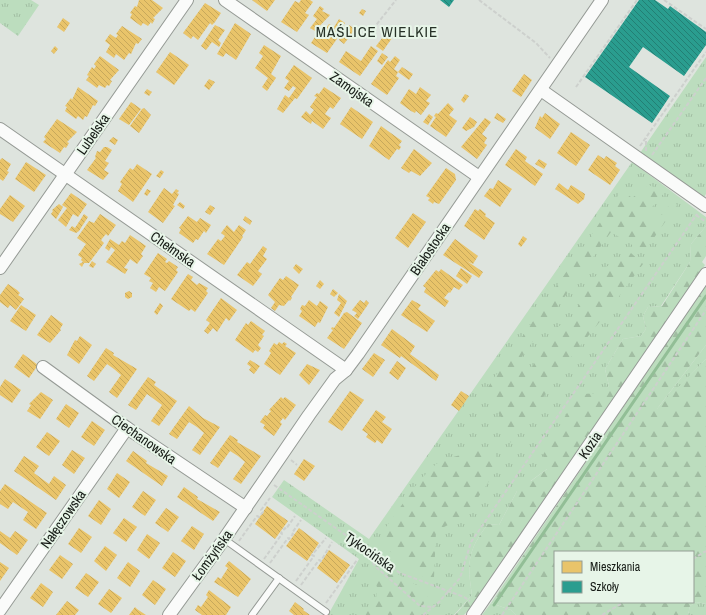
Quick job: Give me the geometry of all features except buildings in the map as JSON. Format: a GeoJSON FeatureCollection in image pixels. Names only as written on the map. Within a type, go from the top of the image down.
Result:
{"type":"FeatureCollection","features":[{"type":"Feature","properties":{"kind":"street","name":"Lubelska"},"geometry":{"type":"LineString","coordinates":[[0,268],[187,0]]}},
{"type":"Feature","properties":{"kind":"street","name":"Zamojska"},"geometry":{"type":"LineString","coordinates":[[225,0],[479,177]]}},
{"type":"Feature","properties":{"kind":"street","name":"Białostocka"},"geometry":{"type":"LineString","coordinates":[[255,494],[335,379],[346,370],[602,0]]}},
{"type":"Feature","properties":{"kind":"street"},"geometry":{"type":"LineString","coordinates":[[541,90],[646,159],[702,209]]}},
{"type":"Feature","properties":{"kind":"street","name":"Chełmska"},"geometry":{"type":"LineString","coordinates":[[0,128],[346,370]]}},
{"type":"Feature","properties":{"kind":"street","name":"Kozia"},"geometry":{"type":"LineString","coordinates":[[476,611],[706,274]]}},
{"type":"Feature","properties":{"kind":"street","name":"Ciechanowska"},"geometry":{"type":"LineString","coordinates":[[43,367],[127,428],[246,508]]}},
{"type":"Feature","properties":{"kind":"street","name":"Nałęczowska"},"geometry":{"type":"LineString","coordinates":[[0,610],[127,428]]}},
{"type":"Feature","properties":{"kind":"street","name":"Łomżyńska"},"geometry":{"type":"LineString","coordinates":[[169,615],[255,494]]}},
{"type":"Feature","properties":{"kind":"lane"},"geometry":{"type":"LineString","coordinates":[[224,539],[324,610]]}},
{"type":"Feature","properties":{"kind":"lane"},"geometry":{"type":"LineString","coordinates":[[252,615],[279,578]]}},
{"type":"Feature","properties":{"kind":"path"},"geometry":{"type":"LineString","coordinates":[[373,29],[396,0]]}},
{"type":"Feature","properties":{"kind":"path"},"geometry":{"type":"LineString","coordinates":[[479,0],[536,43],[557,64]]}},
{"type":"Feature","properties":{"kind":"path"},"geometry":{"type":"LineString","coordinates":[[576,87],[637,0]]}},
{"type":"Feature","properties":{"kind":"path"},"geometry":{"type":"LineString","coordinates":[[664,0],[706,29]]}},
{"type":"Feature","properties":{"kind":"path"},"geometry":{"type":"LineString","coordinates":[[638,149],[706,52]]}},
{"type":"Feature","properties":{"kind":"path"},"geometry":{"type":"LineString","coordinates":[[646,159],[706,78]]}},
{"type":"Feature","properties":{"kind":"path"},"geometry":{"type":"LineString","coordinates":[[646,136],[646,159]]}},
{"type":"Feature","properties":{"kind":"path"},"geometry":{"type":"LineString","coordinates":[[423,615],[434,607],[448,592],[463,572],[471,542],[696,215],[702,209]]}},
{"type":"Feature","properties":{"kind":"path"},"geometry":{"type":"LineString","coordinates":[[696,215],[706,222]]}},
{"type":"Feature","properties":{"kind":"path"},"geometry":{"type":"LineString","coordinates":[[502,615],[706,310]]}},
{"type":"Feature","properties":{"kind":"path","name":"Tykocińska"},"geometry":{"type":"LineString","coordinates":[[269,482],[400,573],[464,597],[476,611]]}},
{"type":"Feature","properties":{"kind":"path"},"geometry":{"type":"LineString","coordinates":[[238,543],[257,516],[259,517],[263,512],[261,510],[270,498]]}},
{"type":"Feature","properties":{"kind":"path"},"geometry":{"type":"LineString","coordinates":[[263,567],[282,534],[281,533],[295,516]]}},
{"type":"Feature","properties":{"kind":"path"},"geometry":{"type":"LineString","coordinates":[[263,567],[288,538],[289,539],[301,520]]}},
{"type":"Feature","properties":{"kind":"path"},"geometry":{"type":"LineString","coordinates":[[294,589],[314,556],[312,555],[316,550],[317,551],[326,538]]}},
{"type":"Feature","properties":{"kind":"path"},"geometry":{"type":"LineString","coordinates":[[294,589],[319,560],[320,561],[332,542]]}},
{"type":"Feature","properties":{"kind":"path"},"geometry":{"type":"LineString","coordinates":[[362,546],[374,566],[420,606],[434,607]]}},
{"type":"Feature","properties":{"kind":"path"},"geometry":{"type":"LineString","coordinates":[[694,558],[706,551]]}},
{"type":"Feature","properties":{"kind":"path"},"geometry":{"type":"LineString","coordinates":[[324,610],[357,560]]}},
{"type":"Feature","properties":{"kind":"path"},"geometry":{"type":"LineString","coordinates":[[602,615],[622,603]]}},
{"type":"Feature","properties":{"kind":"green space"},"geometry":{"type":"Polygon","coordinates":[[[0,0],[31,0],[39,5],[18,36],[0,23],[0,0]]]}},
{"type":"Feature","properties":{"kind":"green space"},"geometry":{"type":"Polygon","coordinates":[[[706,57],[706,194],[703,199],[640,153],[706,57]]]}},
{"type":"Feature","properties":{"kind":"green space"},"geometry":{"type":"Polygon","coordinates":[[[632,162],[706,217],[706,226],[691,244],[690,262],[661,306],[648,307],[643,316],[646,329],[641,336],[623,339],[605,369],[609,386],[547,469],[517,491],[499,525],[488,524],[481,533],[472,550],[470,558],[469,574],[472,595],[454,615],[328,615],[359,559],[272,497],[284,480],[369,539],[632,162]]]}},
{"type":"Feature","properties":{"kind":"green space"},"geometry":{"type":"Polygon","coordinates":[[[649,185],[665,192],[646,214],[655,224],[673,200],[677,205],[644,252],[611,232],[518,362],[528,374],[556,327],[572,321],[587,287],[599,273],[631,253],[643,264],[606,314],[559,372],[539,404],[510,443],[506,427],[486,390],[622,190],[632,198],[649,185]]]}},
{"type":"Feature","properties":{"kind":"green space"},"geometry":{"type":"Polygon","coordinates":[[[706,226],[706,256],[702,262],[705,265],[477,600],[464,615],[455,615],[472,595],[469,574],[470,558],[472,550],[481,533],[488,524],[499,525],[517,491],[517,481],[531,481],[547,469],[543,455],[568,411],[582,394],[602,393],[609,386],[605,369],[623,339],[641,336],[646,329],[643,316],[648,307],[662,306],[690,262],[691,244],[706,226]]]}},
{"type":"Feature","properties":{"kind":"green space"},"geometry":{"type":"Polygon","coordinates":[[[706,284],[706,345],[657,409],[706,359],[706,604],[696,602],[690,606],[688,615],[516,615],[511,610],[491,603],[706,284]]]}},
{"type":"Feature","properties":{"kind":"green space"},"geometry":{"type":"Polygon","coordinates":[[[706,345],[706,359],[654,413],[706,345]]]}},
{"type":"Feature","properties":{"kind":"green space"},"geometry":{"type":"Polygon","coordinates":[[[482,449],[495,454],[500,465],[473,505],[460,519],[436,531],[434,577],[425,579],[383,546],[386,527],[419,481],[436,464],[446,459],[482,449]]]}},
{"type":"Feature","properties":{"kind":"green space"},"geometry":{"type":"Polygon","coordinates":[[[377,562],[430,593],[417,615],[362,615],[363,610],[376,603],[377,587],[370,570],[377,562]]]}},
{"type":"Feature","properties":{"kind":"green space"},"geometry":{"type":"Polygon","coordinates":[[[696,602],[706,604],[706,615],[688,615],[690,606],[696,602]]]}},
{"type":"Feature","properties":{"kind":"green space"},"geometry":{"type":"Polygon","coordinates":[[[491,603],[511,610],[516,615],[482,615],[491,603]]]}},
{"type":"Feature","properties":{"kind":"waterway"},"geometry":{"type":"LineString","coordinates":[[494,605],[706,296]]}},
{"type":"Feature","properties":{"kind":"district","name":"MAŚLICE WIELKIE"},"geometry":{"type":"Point","coordinates":[377,31]}}]}
